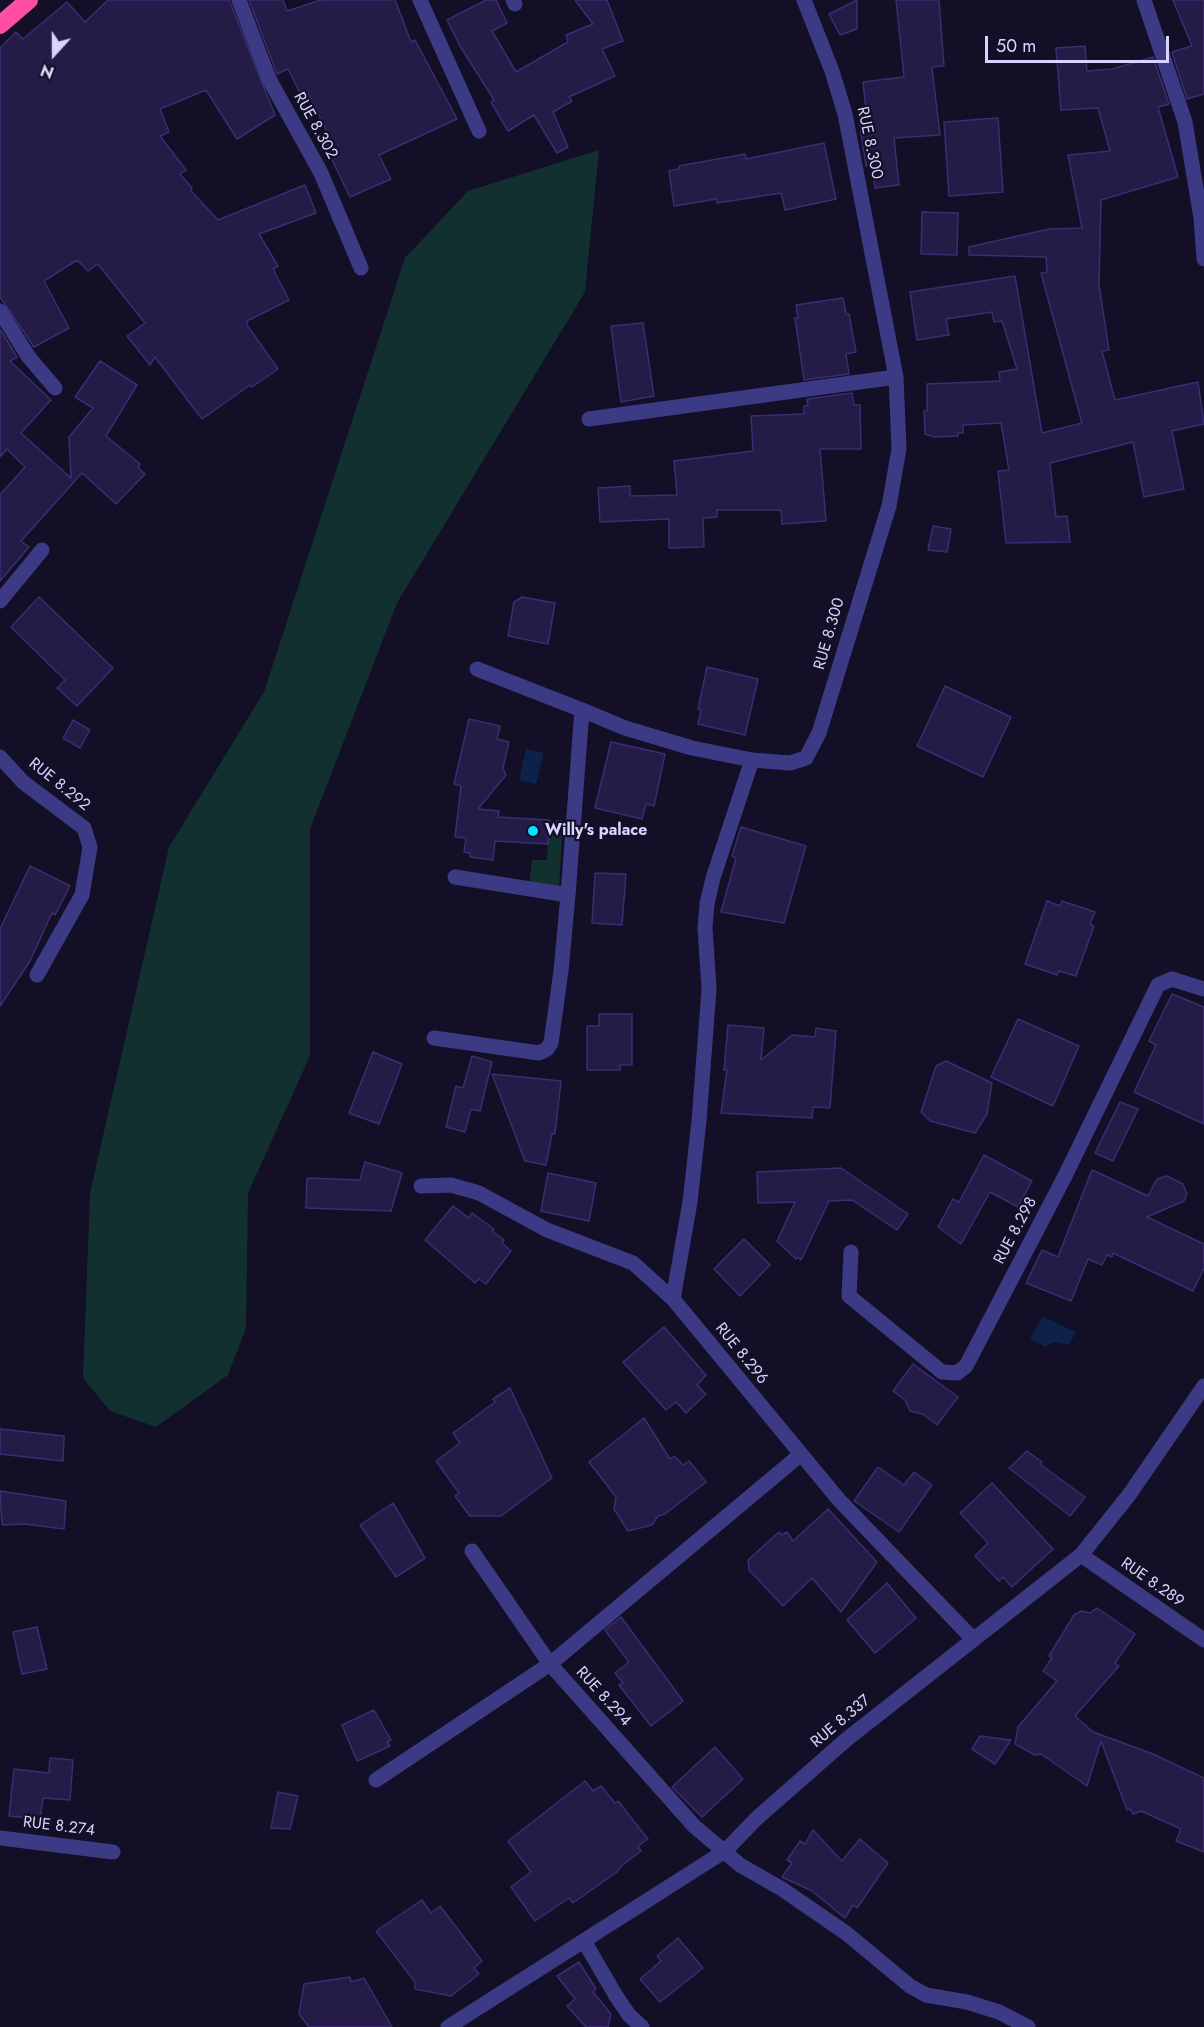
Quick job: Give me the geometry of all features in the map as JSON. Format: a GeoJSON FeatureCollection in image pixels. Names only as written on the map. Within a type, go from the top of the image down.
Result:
{"type":"FeatureCollection","features":[{"type":"Feature","properties":{"kind":"highway"},"geometry":{"type":"LineString","coordinates":[[0,25],[30,0]]}},
{"type":"Feature","properties":{"kind":"street","name":"RUE 8.302"},"geometry":{"type":"LineString","coordinates":[[239,0],[269,79],[321,173],[361,268]]}},
{"type":"Feature","properties":{"kind":"street"},"geometry":{"type":"LineString","coordinates":[[420,0],[479,131]]}},
{"type":"Feature","properties":{"kind":"street","name":"RUE 8.300"},"geometry":{"type":"LineString","coordinates":[[477,669],[625,728],[692,748],[752,760],[790,764],[806,758],[819,733],[889,507],[899,449],[896,378],[845,114],[832,71],[804,0]]}},
{"type":"Feature","properties":{"kind":"street"},"geometry":{"type":"LineString","coordinates":[[1144,0],[1185,122],[1201,218],[1204,259]]}},
{"type":"Feature","properties":{"kind":"street"},"geometry":{"type":"LineString","coordinates":[[0,311],[28,356],[55,388]]}},
{"type":"Feature","properties":{"kind":"street"},"geometry":{"type":"LineString","coordinates":[[589,419],[896,378]]}},
{"type":"Feature","properties":{"kind":"street"},"geometry":{"type":"LineString","coordinates":[[0,601],[42,550]]}},
{"type":"Feature","properties":{"kind":"street"},"geometry":{"type":"LineString","coordinates":[[434,1038],[538,1053],[547,1049],[551,1043],[560,981],[582,710]]}},
{"type":"Feature","properties":{"kind":"street","name":"RUE 8.292"},"geometry":{"type":"LineString","coordinates":[[0,757],[23,782],[84,828],[90,847],[82,895],[36,975]]}},
{"type":"Feature","properties":{"kind":"street"},"geometry":{"type":"LineString","coordinates":[[672,1299],[690,1202],[699,1120],[709,989],[705,939],[707,904],[713,878],[752,760]]}},
{"type":"Feature","properties":{"kind":"street"},"geometry":{"type":"LineString","coordinates":[[455,877],[568,895]]}},
{"type":"Feature","properties":{"kind":"street","name":"RUE 8.298"},"geometry":{"type":"LineString","coordinates":[[851,1252],[849,1296],[942,1372],[957,1373],[966,1366],[1065,1176],[1158,985],[1172,980],[1204,989]]}},
{"type":"Feature","properties":{"kind":"street","name":"RUE 8.296"},"geometry":{"type":"LineString","coordinates":[[421,1186],[451,1185],[479,1193],[547,1230],[633,1263],[672,1299],[800,1455],[973,1639]]}},
{"type":"Feature","properties":{"kind":"street","name":"RUE 8.337"},"geometry":{"type":"LineString","coordinates":[[448,2027],[725,1851],[758,1818],[847,1739],[1081,1555],[1129,1495],[1204,1386]]}},
{"type":"Feature","properties":{"kind":"street"},"geometry":{"type":"LineString","coordinates":[[376,1780],[550,1664],[800,1455]]}},
{"type":"Feature","properties":{"kind":"street","name":"RUE 8.294"},"geometry":{"type":"LineString","coordinates":[[472,1551],[550,1664],[694,1826],[740,1865],[782,1889],[846,1933],[910,1986],[926,1995],[967,2002],[999,2012],[1028,2027]]}},
{"type":"Feature","properties":{"kind":"street","name":"RUE 8.289"},"geometry":{"type":"LineString","coordinates":[[1081,1555],[1204,1640]]}},
{"type":"Feature","properties":{"kind":"street","name":"RUE 8.274"},"geometry":{"type":"LineString","coordinates":[[0,1838],[113,1852]]}},
{"type":"Feature","properties":{"kind":"street"},"geometry":{"type":"LineString","coordinates":[[584,1941],[625,2021],[642,2027]]}},
{"type":"Feature","properties":{"kind":"green space"},"geometry":{"type":"Polygon","coordinates":[[[599,150],[585,292],[397,603],[310,829],[310,1056],[248,1193],[246,1328],[228,1375],[156,1427],[110,1411],[83,1378],[90,1193],[169,847],[264,692],[405,258],[468,191],[599,150]]]}},
{"type":"Feature","properties":{"kind":"green space"},"geometry":{"type":"Polygon","coordinates":[[[549,820],[563,820],[559,888],[529,886],[532,860],[547,860],[549,820]]]}},
{"type":"Feature","properties":{"kind":"water"},"geometry":{"type":"Polygon","coordinates":[[[526,749],[544,753],[536,784],[519,780],[526,749]]]}},
{"type":"Feature","properties":{"kind":"water"},"geometry":{"type":"Polygon","coordinates":[[[1043,1317],[1076,1332],[1069,1345],[1053,1342],[1045,1347],[1030,1338],[1043,1317]]]}},
{"type":"Feature","properties":{"kind":"building"},"geometry":{"type":"Polygon","coordinates":[[[108,0],[229,0],[275,115],[237,139],[206,90],[160,109],[169,132],[160,136],[186,170],[180,174],[192,188],[191,191],[218,220],[305,185],[316,213],[259,234],[278,266],[273,269],[289,300],[247,321],[247,325],[278,369],[252,387],[250,385],[202,419],[155,357],[150,365],[127,336],[145,323],[98,264],[88,271],[77,260],[44,281],[69,328],[34,347],[0,297],[0,48],[16,32],[23,39],[67,2],[85,22],[108,0]]]}},
{"type":"Feature","properties":{"kind":"building"},"geometry":{"type":"Polygon","coordinates":[[[249,0],[283,0],[287,11],[321,0],[395,0],[411,42],[415,40],[457,119],[379,155],[391,179],[350,197],[325,145],[332,142],[308,93],[302,97],[288,69],[277,74],[249,0]]]}},
{"type":"Feature","properties":{"kind":"building"},"geometry":{"type":"Polygon","coordinates":[[[486,0],[496,0],[507,23],[492,31],[516,72],[568,42],[566,35],[593,24],[575,0],[607,0],[623,41],[602,49],[615,76],[569,97],[572,101],[553,112],[568,147],[557,153],[534,115],[508,131],[491,102],[494,100],[460,46],[447,20],[486,0]]]}},
{"type":"Feature","properties":{"kind":"building"},"geometry":{"type":"Polygon","coordinates":[[[857,0],[857,29],[840,35],[829,14],[857,0]]]}},
{"type":"Feature","properties":{"kind":"building"},"geometry":{"type":"Polygon","coordinates":[[[896,0],[939,0],[944,66],[932,67],[940,135],[894,138],[899,185],[875,188],[872,165],[866,166],[859,120],[867,119],[863,82],[904,77],[896,0]]]}},
{"type":"Feature","properties":{"kind":"building"},"geometry":{"type":"Polygon","coordinates":[[[1173,0],[1204,0],[1204,94],[1187,99],[1172,52],[1192,46],[1173,0]]]}},
{"type":"Feature","properties":{"kind":"building"},"geometry":{"type":"Polygon","coordinates":[[[1085,46],[1087,71],[1112,69],[1153,57],[1169,104],[1158,107],[1178,177],[1101,200],[1099,285],[1109,350],[1102,351],[1115,400],[1198,382],[1204,424],[1172,431],[1184,489],[1144,497],[1133,442],[1050,463],[1056,517],[1067,516],[1070,542],[1006,543],[998,471],[1009,470],[1001,423],[963,425],[963,433],[958,433],[958,436],[934,437],[925,434],[924,411],[927,411],[927,384],[1000,381],[999,372],[1017,369],[1002,321],[994,322],[992,312],[946,319],[949,335],[917,340],[910,292],[1015,276],[1042,433],[1082,423],[1041,273],[1047,272],[1046,257],[969,255],[969,247],[1049,229],[1082,228],[1068,155],[1110,151],[1098,108],[1061,110],[1056,48],[1085,46]]]}},
{"type":"Feature","properties":{"kind":"building"},"geometry":{"type":"Polygon","coordinates":[[[998,118],[1003,192],[949,196],[944,122],[998,118]]]}},
{"type":"Feature","properties":{"kind":"building"},"geometry":{"type":"Polygon","coordinates":[[[824,143],[836,199],[785,210],[781,193],[717,203],[717,199],[674,206],[669,171],[679,169],[679,166],[745,154],[746,159],[824,143]]]}},
{"type":"Feature","properties":{"kind":"building"},"geometry":{"type":"Polygon","coordinates":[[[922,212],[958,213],[957,255],[921,254],[922,212]]]}},
{"type":"Feature","properties":{"kind":"building"},"geometry":{"type":"Polygon","coordinates":[[[843,298],[846,314],[849,314],[856,352],[846,354],[849,374],[804,380],[795,318],[798,318],[796,305],[843,298]]]}},
{"type":"Feature","properties":{"kind":"building"},"geometry":{"type":"Polygon","coordinates":[[[643,323],[654,396],[621,402],[611,326],[643,323]]]}},
{"type":"Feature","properties":{"kind":"building"},"geometry":{"type":"Polygon","coordinates":[[[0,329],[17,357],[10,361],[51,400],[21,433],[71,478],[69,437],[93,408],[75,397],[100,361],[137,385],[106,436],[140,464],[138,467],[145,474],[116,504],[82,473],[21,541],[29,547],[0,581],[0,495],[25,467],[7,449],[0,457],[0,329]]]}},
{"type":"Feature","properties":{"kind":"building"},"geometry":{"type":"Polygon","coordinates":[[[852,393],[854,405],[860,405],[861,449],[820,449],[826,521],[782,524],[781,510],[717,510],[717,517],[703,518],[704,547],[669,548],[669,519],[600,522],[598,488],[630,486],[630,496],[677,495],[674,461],[753,451],[751,416],[804,414],[804,406],[808,406],[807,399],[852,393]]]}},
{"type":"Feature","properties":{"kind":"building"},"geometry":{"type":"Polygon","coordinates":[[[933,526],[951,529],[947,552],[928,550],[933,526]]]}},
{"type":"Feature","properties":{"kind":"building"},"geometry":{"type":"Polygon","coordinates":[[[39,597],[113,668],[77,706],[57,688],[65,680],[11,627],[39,597]]]}},
{"type":"Feature","properties":{"kind":"building"},"geometry":{"type":"Polygon","coordinates":[[[522,597],[555,603],[548,644],[508,636],[514,602],[522,597]]]}},
{"type":"Feature","properties":{"kind":"building"},"geometry":{"type":"Polygon","coordinates":[[[707,667],[758,679],[745,735],[698,724],[701,710],[698,709],[707,667]]]}},
{"type":"Feature","properties":{"kind":"building"},"geometry":{"type":"Polygon","coordinates":[[[945,686],[1011,717],[983,777],[917,746],[945,686]]]}},
{"type":"Feature","properties":{"kind":"building"},"geometry":{"type":"Polygon","coordinates":[[[469,719],[500,726],[497,739],[509,742],[503,768],[506,775],[478,809],[499,811],[498,817],[549,820],[548,844],[495,841],[493,860],[470,857],[470,853],[464,852],[466,838],[455,837],[461,786],[454,784],[469,719]]]}},
{"type":"Feature","properties":{"kind":"building"},"geometry":{"type":"Polygon","coordinates":[[[73,720],[90,730],[80,748],[63,738],[73,720]]]}},
{"type":"Feature","properties":{"kind":"building"},"geometry":{"type":"Polygon","coordinates":[[[611,742],[665,754],[654,806],[646,804],[642,819],[595,808],[611,742]]]}},
{"type":"Feature","properties":{"kind":"building"},"geometry":{"type":"Polygon","coordinates":[[[741,827],[806,846],[784,923],[721,912],[736,858],[732,856],[741,827]]]}},
{"type":"Feature","properties":{"kind":"building"},"geometry":{"type":"Polygon","coordinates":[[[30,866],[70,886],[55,915],[52,913],[30,961],[0,1006],[0,929],[30,866]]]}},
{"type":"Feature","properties":{"kind":"building"},"geometry":{"type":"Polygon","coordinates":[[[595,873],[626,874],[622,925],[592,923],[595,873]]]}},
{"type":"Feature","properties":{"kind":"building"},"geometry":{"type":"Polygon","coordinates":[[[1047,901],[1060,906],[1062,901],[1095,912],[1090,924],[1094,926],[1076,976],[1059,971],[1057,975],[1025,964],[1047,901]]]}},
{"type":"Feature","properties":{"kind":"building"},"geometry":{"type":"Polygon","coordinates":[[[1172,994],[1204,1007],[1204,1124],[1134,1092],[1156,1045],[1149,1041],[1172,994]]]}},
{"type":"Feature","properties":{"kind":"building"},"geometry":{"type":"Polygon","coordinates":[[[599,1014],[632,1014],[632,1065],[620,1065],[620,1070],[587,1070],[587,1026],[599,1026],[599,1014]]]}},
{"type":"Feature","properties":{"kind":"building"},"geometry":{"type":"Polygon","coordinates":[[[1018,1019],[1079,1046],[1053,1106],[991,1077],[1018,1019]]]}},
{"type":"Feature","properties":{"kind":"building"},"geometry":{"type":"Polygon","coordinates":[[[728,1025],[764,1028],[761,1060],[792,1035],[815,1037],[816,1028],[836,1031],[830,1108],[813,1107],[812,1118],[721,1113],[727,1070],[724,1070],[728,1025]]]}},
{"type":"Feature","properties":{"kind":"building"},"geometry":{"type":"Polygon","coordinates":[[[373,1052],[402,1064],[379,1124],[349,1113],[373,1052]]]}},
{"type":"Feature","properties":{"kind":"building"},"geometry":{"type":"Polygon","coordinates":[[[472,1056],[492,1062],[480,1111],[471,1109],[465,1132],[446,1127],[456,1086],[463,1088],[472,1056]]]}},
{"type":"Feature","properties":{"kind":"building"},"geometry":{"type":"Polygon","coordinates":[[[946,1061],[992,1083],[987,1114],[975,1133],[930,1121],[921,1112],[936,1066],[946,1061]]]}},
{"type":"Feature","properties":{"kind":"building"},"geometry":{"type":"Polygon","coordinates":[[[492,1074],[561,1081],[555,1134],[552,1134],[546,1165],[525,1161],[492,1074]]]}},
{"type":"Feature","properties":{"kind":"building"},"geometry":{"type":"Polygon","coordinates":[[[1120,1102],[1138,1109],[1113,1161],[1095,1153],[1120,1102]]]}},
{"type":"Feature","properties":{"kind":"building"},"geometry":{"type":"Polygon","coordinates":[[[984,1155],[1032,1181],[1018,1207],[990,1192],[961,1244],[938,1227],[953,1199],[959,1202],[984,1155]]]}},
{"type":"Feature","properties":{"kind":"building"},"geometry":{"type":"Polygon","coordinates":[[[365,1162],[402,1173],[391,1211],[306,1208],[307,1178],[360,1180],[365,1162]]]}},
{"type":"Feature","properties":{"kind":"building"},"geometry":{"type":"Polygon","coordinates":[[[841,1168],[908,1214],[897,1230],[852,1200],[829,1201],[801,1260],[798,1257],[796,1259],[777,1241],[795,1202],[758,1203],[757,1172],[841,1168]]]}},
{"type":"Feature","properties":{"kind":"building"},"geometry":{"type":"Polygon","coordinates":[[[1092,1170],[1148,1196],[1157,1179],[1167,1176],[1183,1184],[1187,1194],[1184,1201],[1147,1217],[1204,1244],[1204,1268],[1193,1291],[1113,1253],[1112,1257],[1107,1255],[1102,1265],[1088,1259],[1071,1301],[1026,1283],[1042,1250],[1058,1257],[1092,1170]]]}},
{"type":"Feature","properties":{"kind":"building"},"geometry":{"type":"Polygon","coordinates":[[[548,1173],[596,1183],[589,1221],[541,1211],[548,1173]]]}},
{"type":"Feature","properties":{"kind":"building"},"geometry":{"type":"Polygon","coordinates":[[[453,1206],[469,1218],[472,1213],[494,1229],[492,1231],[504,1240],[502,1243],[511,1251],[486,1284],[479,1279],[475,1283],[425,1240],[453,1206]]]}},
{"type":"Feature","properties":{"kind":"building"},"geometry":{"type":"Polygon","coordinates":[[[744,1239],[770,1265],[740,1296],[714,1269],[744,1239]]]}},
{"type":"Feature","properties":{"kind":"building"},"geometry":{"type":"Polygon","coordinates":[[[664,1327],[706,1375],[697,1385],[706,1394],[686,1413],[676,1402],[666,1410],[623,1362],[664,1327]]]}},
{"type":"Feature","properties":{"kind":"building"},"geometry":{"type":"Polygon","coordinates":[[[913,1364],[958,1397],[937,1425],[923,1414],[910,1411],[905,1400],[893,1391],[913,1364]]]}},
{"type":"Feature","properties":{"kind":"building"},"geometry":{"type":"Polygon","coordinates":[[[510,1388],[552,1478],[501,1516],[470,1516],[455,1496],[459,1493],[436,1461],[460,1443],[453,1433],[495,1402],[493,1399],[510,1388]]]}},
{"type":"Feature","properties":{"kind":"building"},"geometry":{"type":"Polygon","coordinates":[[[644,1418],[670,1459],[674,1456],[683,1465],[689,1461],[706,1482],[665,1514],[658,1516],[652,1525],[628,1531],[614,1509],[616,1497],[589,1462],[644,1418]]]}},
{"type":"Feature","properties":{"kind":"building"},"geometry":{"type":"Polygon","coordinates":[[[0,1429],[64,1436],[63,1461],[0,1454],[0,1429]]]}},
{"type":"Feature","properties":{"kind":"building"},"geometry":{"type":"Polygon","coordinates":[[[1027,1451],[1042,1462],[1040,1464],[1085,1497],[1070,1516],[1009,1468],[1027,1451]]]}},
{"type":"Feature","properties":{"kind":"building"},"geometry":{"type":"Polygon","coordinates":[[[878,1467],[904,1485],[914,1472],[932,1485],[899,1532],[854,1501],[878,1467]]]}},
{"type":"Feature","properties":{"kind":"building"},"geometry":{"type":"Polygon","coordinates":[[[992,1483],[1053,1549],[1012,1587],[1003,1577],[999,1581],[975,1556],[988,1543],[960,1513],[992,1483]]]}},
{"type":"Feature","properties":{"kind":"building"},"geometry":{"type":"Polygon","coordinates":[[[0,1491],[66,1501],[64,1529],[25,1524],[2,1525],[0,1491]]]}},
{"type":"Feature","properties":{"kind":"building"},"geometry":{"type":"Polygon","coordinates":[[[393,1503],[425,1558],[396,1577],[360,1525],[393,1503]]]}},
{"type":"Feature","properties":{"kind":"building"},"geometry":{"type":"Polygon","coordinates":[[[828,1509],[877,1562],[841,1612],[812,1578],[783,1606],[749,1570],[748,1560],[779,1532],[782,1535],[787,1532],[793,1541],[828,1509]]]}},
{"type":"Feature","properties":{"kind":"building"},"geometry":{"type":"Polygon","coordinates":[[[887,1583],[916,1618],[875,1653],[847,1620],[887,1583]]]}},
{"type":"Feature","properties":{"kind":"building"},"geometry":{"type":"Polygon","coordinates":[[[1097,1608],[1135,1634],[1115,1663],[1119,1666],[1075,1716],[1093,1732],[1153,1754],[1204,1778],[1204,1852],[1176,1841],[1181,1829],[1141,1811],[1133,1814],[1130,1809],[1127,1810],[1101,1741],[1087,1786],[1041,1754],[1035,1755],[1015,1744],[1018,1727],[1057,1681],[1043,1671],[1052,1658],[1049,1656],[1074,1615],[1081,1611],[1090,1613],[1097,1608]]]}},
{"type":"Feature","properties":{"kind":"building"},"geometry":{"type":"Polygon","coordinates":[[[621,1617],[683,1701],[651,1726],[619,1685],[623,1683],[615,1673],[629,1662],[605,1630],[621,1617]]]}},
{"type":"Feature","properties":{"kind":"building"},"geometry":{"type":"Polygon","coordinates":[[[37,1627],[47,1669],[22,1674],[13,1632],[37,1627]]]}},
{"type":"Feature","properties":{"kind":"building"},"geometry":{"type":"Polygon","coordinates":[[[374,1710],[391,1740],[387,1742],[390,1746],[357,1761],[342,1725],[374,1710]]]}},
{"type":"Feature","properties":{"kind":"building"},"geometry":{"type":"Polygon","coordinates":[[[980,1736],[1011,1740],[995,1764],[972,1749],[980,1736]]]}},
{"type":"Feature","properties":{"kind":"building"},"geometry":{"type":"Polygon","coordinates":[[[715,1747],[743,1779],[702,1817],[672,1787],[715,1747]]]}},
{"type":"Feature","properties":{"kind":"building"},"geometry":{"type":"Polygon","coordinates":[[[50,1758],[73,1760],[70,1800],[43,1798],[40,1819],[9,1816],[14,1769],[49,1773],[50,1758]]]}},
{"type":"Feature","properties":{"kind":"building"},"geometry":{"type":"Polygon","coordinates":[[[585,1781],[593,1791],[601,1786],[615,1803],[618,1801],[648,1839],[638,1846],[641,1851],[621,1866],[617,1872],[573,1903],[569,1898],[535,1921],[511,1887],[531,1872],[508,1841],[585,1781]]]}},
{"type":"Feature","properties":{"kind":"building"},"geometry":{"type":"Polygon","coordinates":[[[278,1792],[298,1796],[290,1829],[271,1828],[278,1792]]]}},
{"type":"Feature","properties":{"kind":"building"},"geometry":{"type":"Polygon","coordinates":[[[813,1830],[842,1861],[860,1839],[888,1863],[857,1908],[853,1905],[845,1918],[812,1891],[782,1877],[792,1863],[787,1860],[800,1841],[805,1844],[813,1830]]]}},
{"type":"Feature","properties":{"kind":"building"},"geometry":{"type":"Polygon","coordinates":[[[422,1900],[431,1913],[440,1906],[482,1961],[474,1968],[479,1974],[451,1996],[415,1989],[415,1982],[376,1931],[422,1900]]]}},
{"type":"Feature","properties":{"kind":"building"},"geometry":{"type":"Polygon","coordinates":[[[678,1938],[703,1968],[660,2002],[640,1979],[661,1961],[657,1956],[678,1938]]]}},
{"type":"Feature","properties":{"kind":"building"},"geometry":{"type":"Polygon","coordinates":[[[579,1962],[596,1989],[593,1992],[611,2014],[608,2027],[586,2027],[567,2006],[575,1999],[557,1976],[579,1962]]]}},
{"type":"Feature","properties":{"kind":"building"},"geometry":{"type":"Polygon","coordinates":[[[350,1977],[351,1982],[364,1978],[392,2027],[309,2027],[299,2014],[304,1984],[350,1977]]]}},
{"type":"Feature","properties":{"kind":"place","name":"Willy's palace"},"geometry":{"type":"Point","coordinates":[533,831]}}]}
